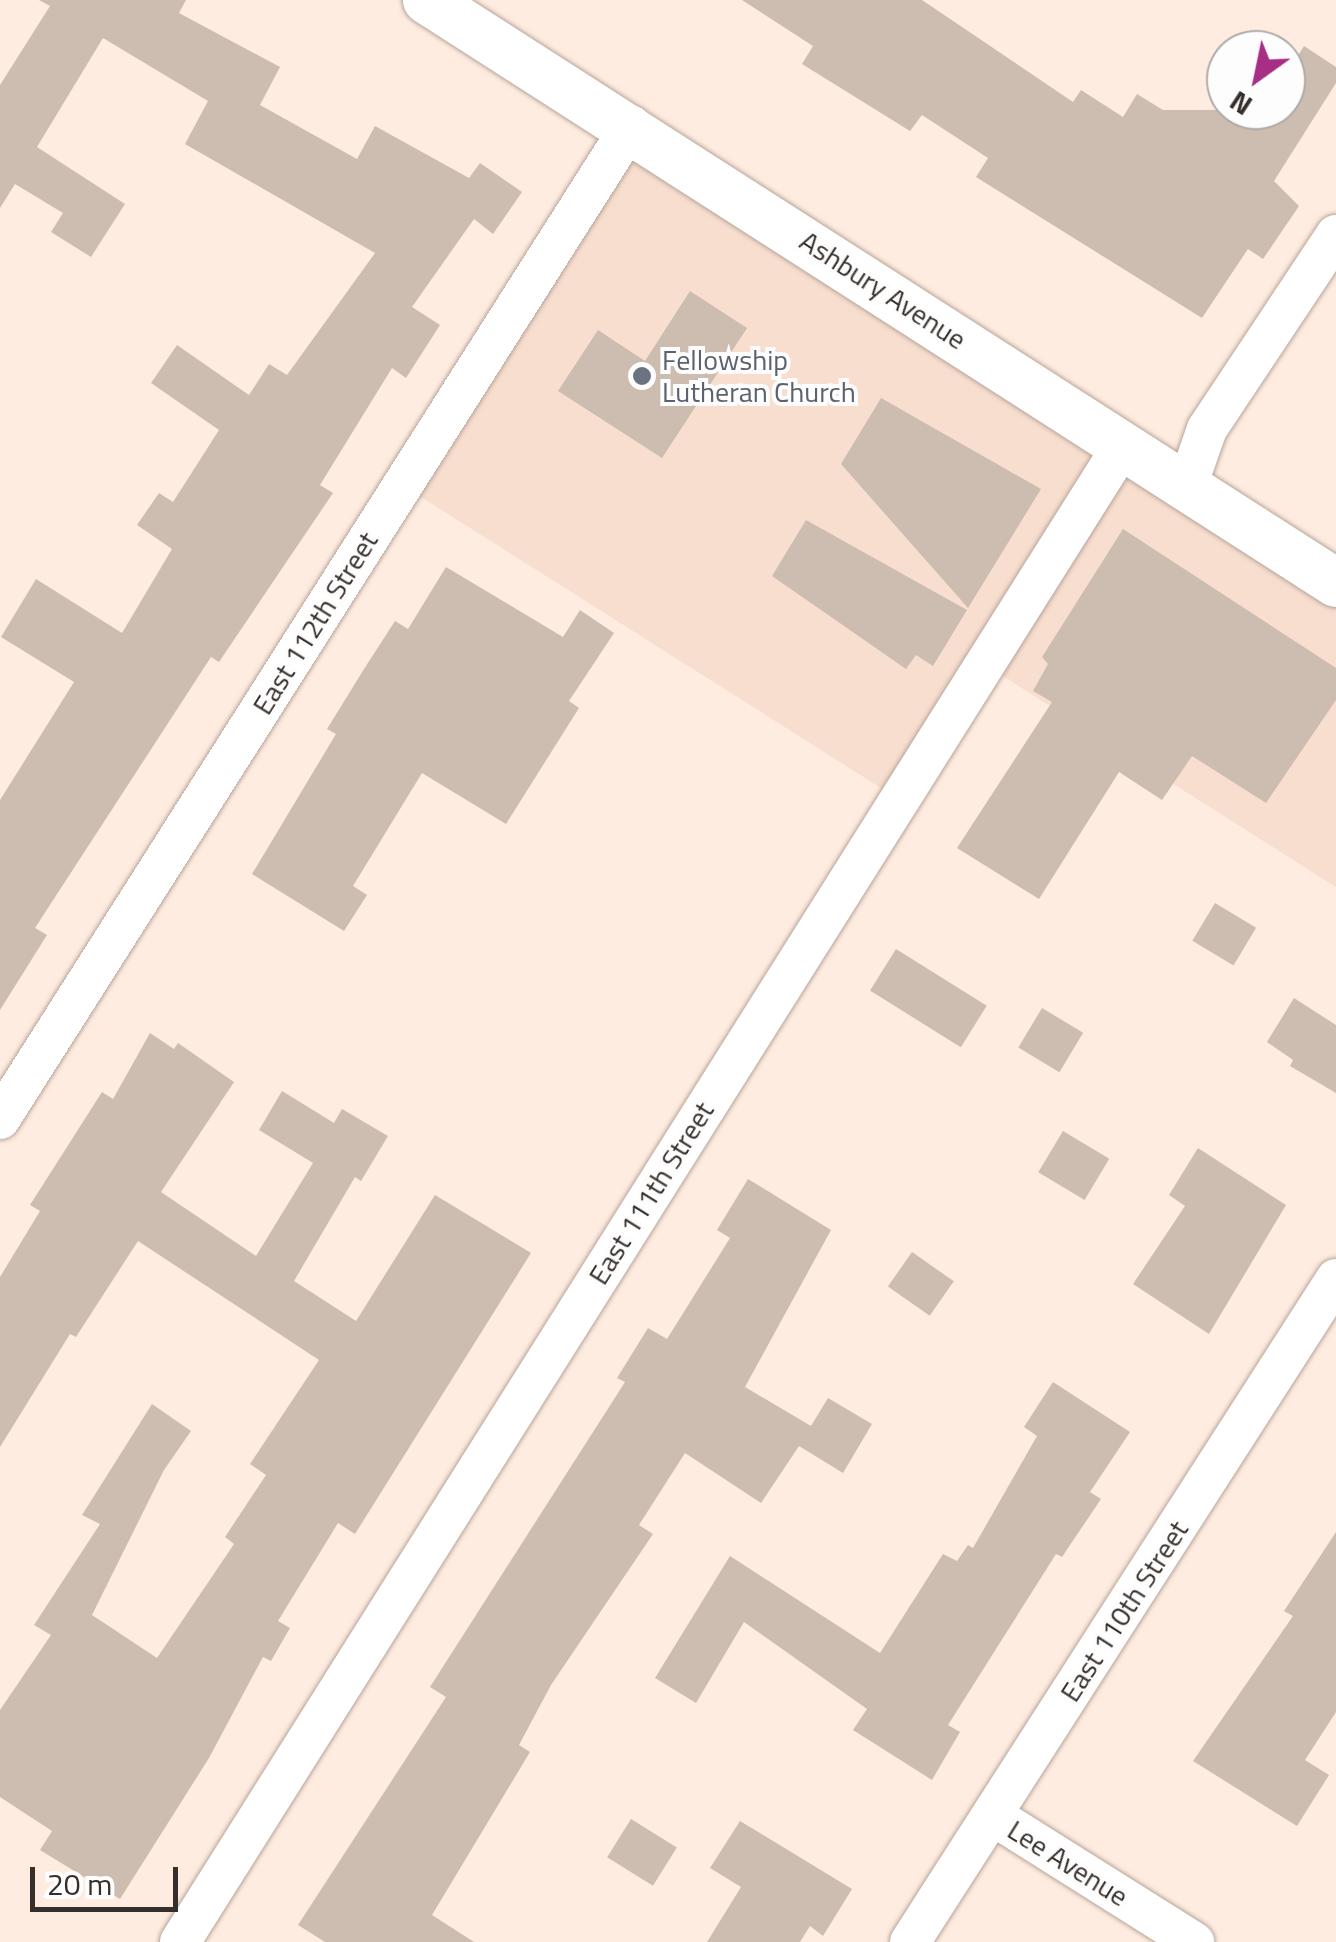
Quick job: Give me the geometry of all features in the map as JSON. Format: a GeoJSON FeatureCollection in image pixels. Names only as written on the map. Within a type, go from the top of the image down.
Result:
{"type":"FeatureCollection","features":[{"type":"Feature","properties":{"kind":"street","name":"Ashbury Avenue"},"geometry":{"type":"LineString","coordinates":[[427,0],[630,126],[1336,583]]}},
{"type":"Feature","properties":{"kind":"street","name":"East 112th Street"},"geometry":{"type":"LineString","coordinates":[[0,1120],[630,126]]}},
{"type":"Feature","properties":{"kind":"street"},"geometry":{"type":"LineString","coordinates":[[1187,486],[1207,429],[1336,235]]}},
{"type":"Feature","properties":{"kind":"street","name":"East 111th Street"},"geometry":{"type":"LineString","coordinates":[[180,1942],[1123,445]]}},
{"type":"Feature","properties":{"kind":"street","name":"East 110th Street"},"geometry":{"type":"LineString","coordinates":[[910,1942],[1336,1279]]}},
{"type":"Feature","properties":{"kind":"street","name":"Lee Avenue"},"geometry":{"type":"LineString","coordinates":[[992,1815],[1194,1942]]}},
{"type":"Feature","properties":{"kind":"shaded area"},"geometry":{"type":"Polygon","coordinates":[[[631,126],[1336,583],[1336,887],[985,665],[900,800],[402,485],[631,126]]]}},
{"type":"Feature","properties":{"kind":"building"},"geometry":{"type":"Polygon","coordinates":[[[39,0],[186,0],[179,13],[280,67],[260,105],[357,159],[375,126],[469,178],[480,163],[522,192],[493,234],[474,219],[412,307],[440,325],[406,378],[392,368],[320,485],[333,493],[219,662],[211,657],[35,928],[47,935],[0,1010],[0,800],[74,682],[1,637],[36,579],[122,633],[172,549],[137,525],[159,493],[173,502],[219,430],[151,383],[177,345],[249,395],[269,364],[287,375],[375,253],[185,144],[208,101],[103,38],[37,147],[125,204],[91,257],[51,232],[63,213],[15,184],[0,208],[0,85],[50,6],[39,0]]]}},
{"type":"Feature","properties":{"kind":"building"},"geometry":{"type":"Polygon","coordinates":[[[742,0],[922,0],[1073,102],[1081,90],[1123,117],[1137,94],[1163,110],[1206,110],[1206,130],[1306,130],[1306,47],[1336,67],[1336,83],[1274,181],[1299,206],[1263,259],[1248,249],[1202,318],[976,177],[988,158],[922,115],[910,131],[802,64],[813,46],[742,0]]]}},
{"type":"Feature","properties":{"kind":"building","name":"Fellowship Lutheran Church"},"geometry":{"type":"Polygon","coordinates":[[[690,291],[747,328],[662,458],[558,391],[598,330],[645,361],[690,291]]]}},
{"type":"Feature","properties":{"kind":"building"},"geometry":{"type":"Polygon","coordinates":[[[881,398],[1041,489],[968,608],[841,464],[881,398]]]}},
{"type":"Feature","properties":{"kind":"building"},"geometry":{"type":"Polygon","coordinates":[[[806,520],[967,610],[933,666],[916,655],[906,669],[772,576],[806,520]]]}},
{"type":"Feature","properties":{"kind":"building"},"geometry":{"type":"Polygon","coordinates":[[[1123,529],[1336,668],[1336,700],[1266,803],[1192,756],[1162,800],[1119,772],[1039,899],[957,848],[1052,702],[1033,691],[1048,664],[1042,657],[1123,529]]]}},
{"type":"Feature","properties":{"kind":"building"},"geometry":{"type":"Polygon","coordinates":[[[446,567],[563,637],[580,610],[614,633],[569,701],[579,708],[506,824],[422,773],[353,886],[367,895],[344,931],[252,874],[336,734],[327,729],[364,669],[395,621],[408,629],[446,567]]]}},
{"type":"Feature","properties":{"kind":"building"},"geometry":{"type":"Polygon","coordinates":[[[1215,903],[1256,928],[1233,965],[1192,941],[1215,903]]]}},
{"type":"Feature","properties":{"kind":"building"},"geometry":{"type":"Polygon","coordinates":[[[896,949],[987,1006],[961,1047],[870,991],[896,949]]]}},
{"type":"Feature","properties":{"kind":"building"},"geometry":{"type":"Polygon","coordinates":[[[1294,998],[1336,1025],[1336,1093],[1290,1066],[1293,1060],[1267,1042],[1294,998]]]}},
{"type":"Feature","properties":{"kind":"building"},"geometry":{"type":"Polygon","coordinates":[[[1042,1008],[1083,1033],[1059,1072],[1018,1047],[1042,1008]]]}},
{"type":"Feature","properties":{"kind":"building"},"geometry":{"type":"Polygon","coordinates":[[[150,1033],[174,1049],[178,1043],[234,1082],[161,1192],[256,1256],[313,1163],[259,1130],[282,1091],[334,1123],[342,1109],[388,1136],[361,1181],[355,1177],[294,1281],[356,1321],[435,1195],[531,1253],[355,1534],[338,1523],[278,1621],[290,1628],[271,1661],[263,1657],[209,1758],[120,1899],[40,1850],[52,1831],[0,1797],[0,1710],[51,1635],[34,1625],[100,1524],[82,1515],[152,1404],[191,1431],[164,1470],[92,1615],[157,1658],[234,1544],[225,1537],[266,1475],[250,1464],[319,1360],[138,1241],[76,1337],[70,1334],[0,1447],[0,1277],[40,1211],[30,1205],[102,1092],[113,1099],[150,1033]]]}},
{"type":"Feature","properties":{"kind":"building"},"geometry":{"type":"Polygon","coordinates":[[[1063,1131],[1109,1159],[1085,1200],[1038,1172],[1063,1131]]]}},
{"type":"Feature","properties":{"kind":"building"},"geometry":{"type":"Polygon","coordinates":[[[1198,1148],[1286,1205],[1209,1334],[1133,1284],[1185,1206],[1169,1195],[1198,1148]]]}},
{"type":"Feature","properties":{"kind":"building"},"geometry":{"type":"Polygon","coordinates":[[[748,1179],[831,1230],[745,1387],[811,1426],[828,1398],[872,1424],[843,1473],[799,1446],[761,1503],[685,1453],[639,1525],[653,1534],[551,1685],[519,1745],[530,1752],[432,1915],[474,1942],[325,1942],[298,1925],[446,1697],[430,1687],[625,1382],[617,1378],[648,1328],[667,1339],[730,1238],[717,1230],[748,1179]]]}},
{"type":"Feature","properties":{"kind":"building"},"geometry":{"type":"Polygon","coordinates":[[[912,1252],[954,1281],[930,1316],[888,1286],[912,1252]]]}},
{"type":"Feature","properties":{"kind":"building"},"geometry":{"type":"Polygon","coordinates":[[[1053,1382],[1130,1432],[1090,1492],[1101,1499],[1062,1557],[1056,1554],[948,1725],[960,1732],[932,1780],[853,1730],[867,1709],[744,1622],[696,1703],[655,1678],[730,1556],[880,1653],[943,1554],[957,1561],[968,1545],[973,1548],[1037,1436],[1024,1427],[1053,1382]]]}},
{"type":"Feature","properties":{"kind":"building"},"geometry":{"type":"Polygon","coordinates":[[[1336,1532],[1336,1712],[1305,1760],[1329,1775],[1297,1826],[1193,1761],[1293,1616],[1284,1611],[1336,1532]]]}},
{"type":"Feature","properties":{"kind":"building"},"geometry":{"type":"Polygon","coordinates":[[[631,1819],[677,1848],[653,1886],[607,1857],[631,1819]]]}},
{"type":"Feature","properties":{"kind":"building"},"geometry":{"type":"Polygon","coordinates":[[[740,1821],[852,1889],[823,1936],[810,1926],[800,1942],[707,1942],[741,1887],[710,1868],[740,1821]]]}},
{"type":"Feature","properties":{"kind":"place","name":"Fellowship Lutheran Church"},"geometry":{"type":"Point","coordinates":[642,376]}}]}
